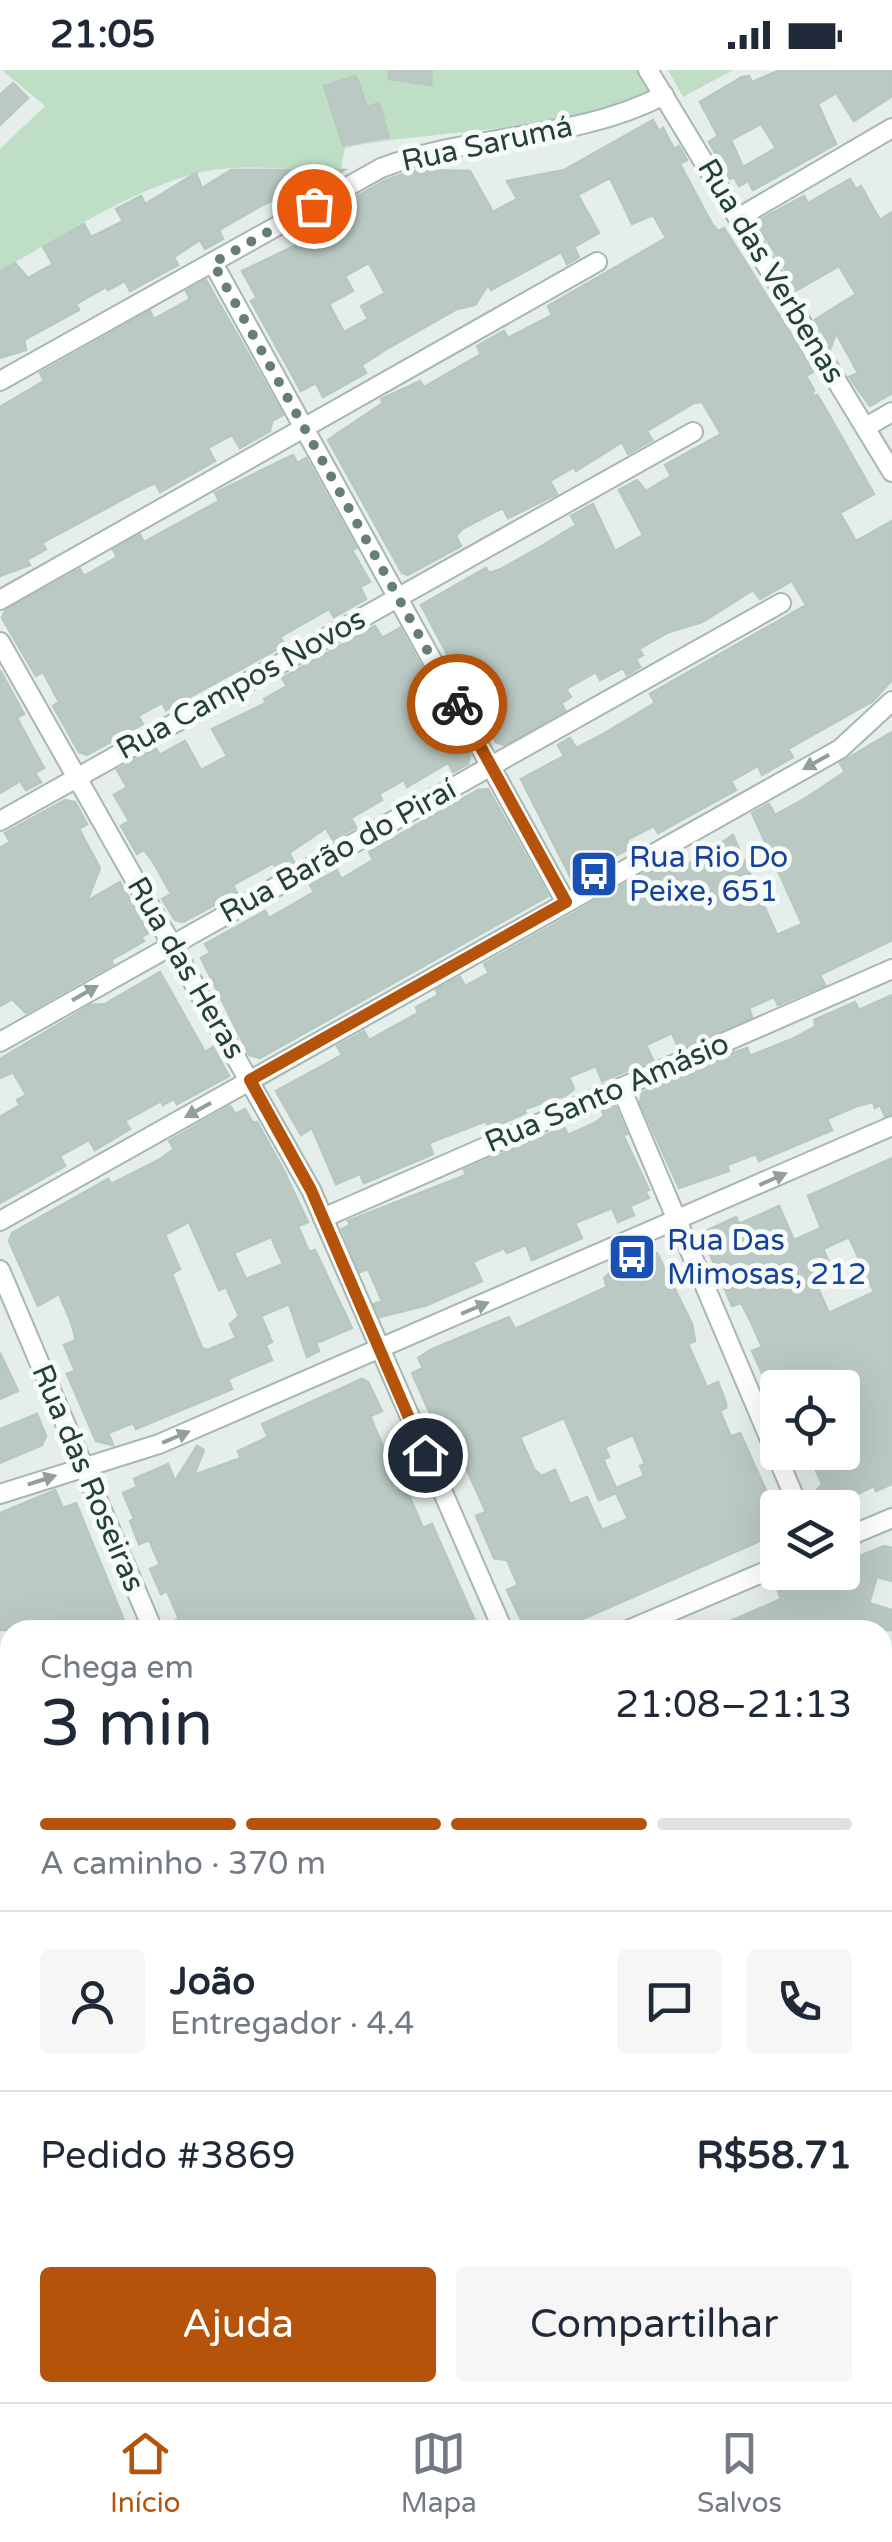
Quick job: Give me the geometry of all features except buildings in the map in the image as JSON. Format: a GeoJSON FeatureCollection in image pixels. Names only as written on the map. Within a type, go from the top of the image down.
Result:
{"type":"FeatureCollection","features":[{"type":"Feature","properties":{"kind":"street","name":"Rua das Verbenas"},"geometry":{"type":"LineString","coordinates":[[648,70],[892,472]]}},
{"type":"Feature","properties":{"kind":"street","name":"Rua Sarumá"},"geometry":{"type":"LineString","coordinates":[[0,380],[381,168],[408,157],[590,123],[664,95]]}},
{"type":"Feature","properties":{"kind":"street"},"geometry":{"type":"LineString","coordinates":[[738,218],[892,128]]}},
{"type":"Feature","properties":{"kind":"street"},"geometry":{"type":"LineString","coordinates":[[0,600],[598,262]]}},
{"type":"Feature","properties":{"kind":"street"},"geometry":{"type":"LineString","coordinates":[[213,263],[566,902]]}},
{"type":"Feature","properties":{"kind":"street"},"geometry":{"type":"LineString","coordinates":[[866,427],[892,412]]}},
{"type":"Feature","properties":{"kind":"street","name":"Rua Campos Novos"},"geometry":{"type":"LineString","coordinates":[[0,821],[693,432]]}},
{"type":"Feature","properties":{"kind":"street","name":"Rua Barão do Piraí"},"geometry":{"type":"LineString","coordinates":[[0,1042],[781,602]]}},
{"type":"Feature","properties":{"kind":"street","name":"Rua das Heras"},"geometry":{"type":"LineString","coordinates":[[0,642],[250,1080],[323,1218],[499,1620]]}},
{"type":"Feature","properties":{"kind":"street"},"geometry":{"type":"LineString","coordinates":[[0,1222],[840,749],[892,701]]}},
{"type":"Feature","properties":{"kind":"street","name":"Rua Santo Amásio"},"geometry":{"type":"LineString","coordinates":[[323,1218],[892,969]]}},
{"type":"Feature","properties":{"kind":"street"},"geometry":{"type":"LineString","coordinates":[[621,1088],[791,1490]]}},
{"type":"Feature","properties":{"kind":"street"},"geometry":{"type":"LineString","coordinates":[[0,1494],[159,1444],[892,1126]]}},
{"type":"Feature","properties":{"kind":"street","name":"Rua das Roseiras"},"geometry":{"type":"LineString","coordinates":[[0,1270],[149,1620]]}},
{"type":"Feature","properties":{"kind":"street"},"geometry":{"type":"LineString","coordinates":[[860,1531],[892,1518]]}},
{"type":"Feature","properties":{"kind":"street"},"geometry":{"type":"LineString","coordinates":[[651,1620],[760,1574]]}},
{"type":"Feature","properties":{"kind":"green space"},"geometry":{"type":"Polygon","coordinates":[[[2,70],[637,70],[649,90],[623,104],[548,122],[345,148],[341,168],[334,171],[246,168],[194,174],[119,204],[0,271],[0,149],[45,106],[2,70]]]}},
{"type":"Feature","properties":{"kind":"green space"},"geometry":{"type":"Polygon","coordinates":[[[668,70],[733,70],[683,97],[668,70]]]}},
{"type":"Feature","properties":{"kind":"way so far"},"geometry":{"type":"LineString","coordinates":[[314,206],[213,263],[457,704]]}},
{"type":"Feature","properties":{"kind":"place","name":"Rua Rio Do Peixe, 651"},"geometry":{"type":"Point","coordinates":[594,874]}},
{"type":"Feature","properties":{"kind":"place","name":"Rua Das Mimosas, 212"},"geometry":{"type":"Point","coordinates":[632,1257]}},
{"type":"Feature","properties":{"kind":"route"},"geometry":{"type":"LineString","coordinates":[[425,1455],[311,1190],[250,1080],[566,902],[457,704]]}}]}
